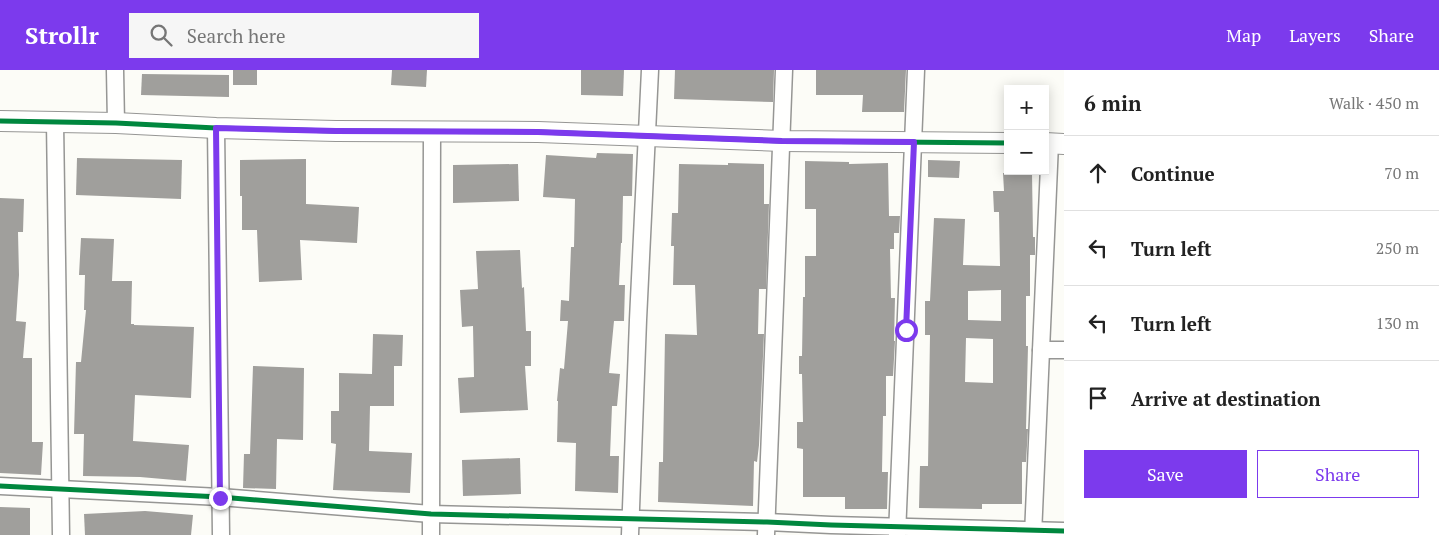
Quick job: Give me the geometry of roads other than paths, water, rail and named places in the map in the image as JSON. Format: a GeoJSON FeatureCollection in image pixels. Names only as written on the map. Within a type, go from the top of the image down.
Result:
{"type":"FeatureCollection","features":[{"type":"Feature","properties":{"kind":"street"},"geometry":{"type":"LineString","coordinates":[[115,70],[116,123]]}},
{"type":"Feature","properties":{"kind":"street"},"geometry":{"type":"LineString","coordinates":[[630,527],[650,70]]}},
{"type":"Feature","properties":{"kind":"street"},"geometry":{"type":"LineString","coordinates":[[767,528],[784,70]]}},
{"type":"Feature","properties":{"kind":"street"},"geometry":{"type":"LineString","coordinates":[[897,531],[916,70]]}},
{"type":"Feature","properties":{"kind":"street"},"geometry":{"type":"LineString","coordinates":[[0,121],[336,131],[538,132],[782,141],[1004,143]]}},
{"type":"Feature","properties":{"kind":"street"},"geometry":{"type":"LineString","coordinates":[[55,122],[61,535]]}},
{"type":"Feature","properties":{"kind":"street"},"geometry":{"type":"LineString","coordinates":[[216,128],[221,535]]}},
{"type":"Feature","properties":{"kind":"street"},"geometry":{"type":"LineString","coordinates":[[431,535],[432,131]]}},
{"type":"Feature","properties":{"kind":"street"},"geometry":{"type":"LineString","coordinates":[[1033,532],[1053,143]]}},
{"type":"Feature","properties":{"kind":"street"},"geometry":{"type":"LineString","coordinates":[[1041,350],[1064,350]]}},
{"type":"Feature","properties":{"kind":"street"},"geometry":{"type":"LineString","coordinates":[[0,486],[220,498],[630,527],[897,531],[1064,531]]}}]}
